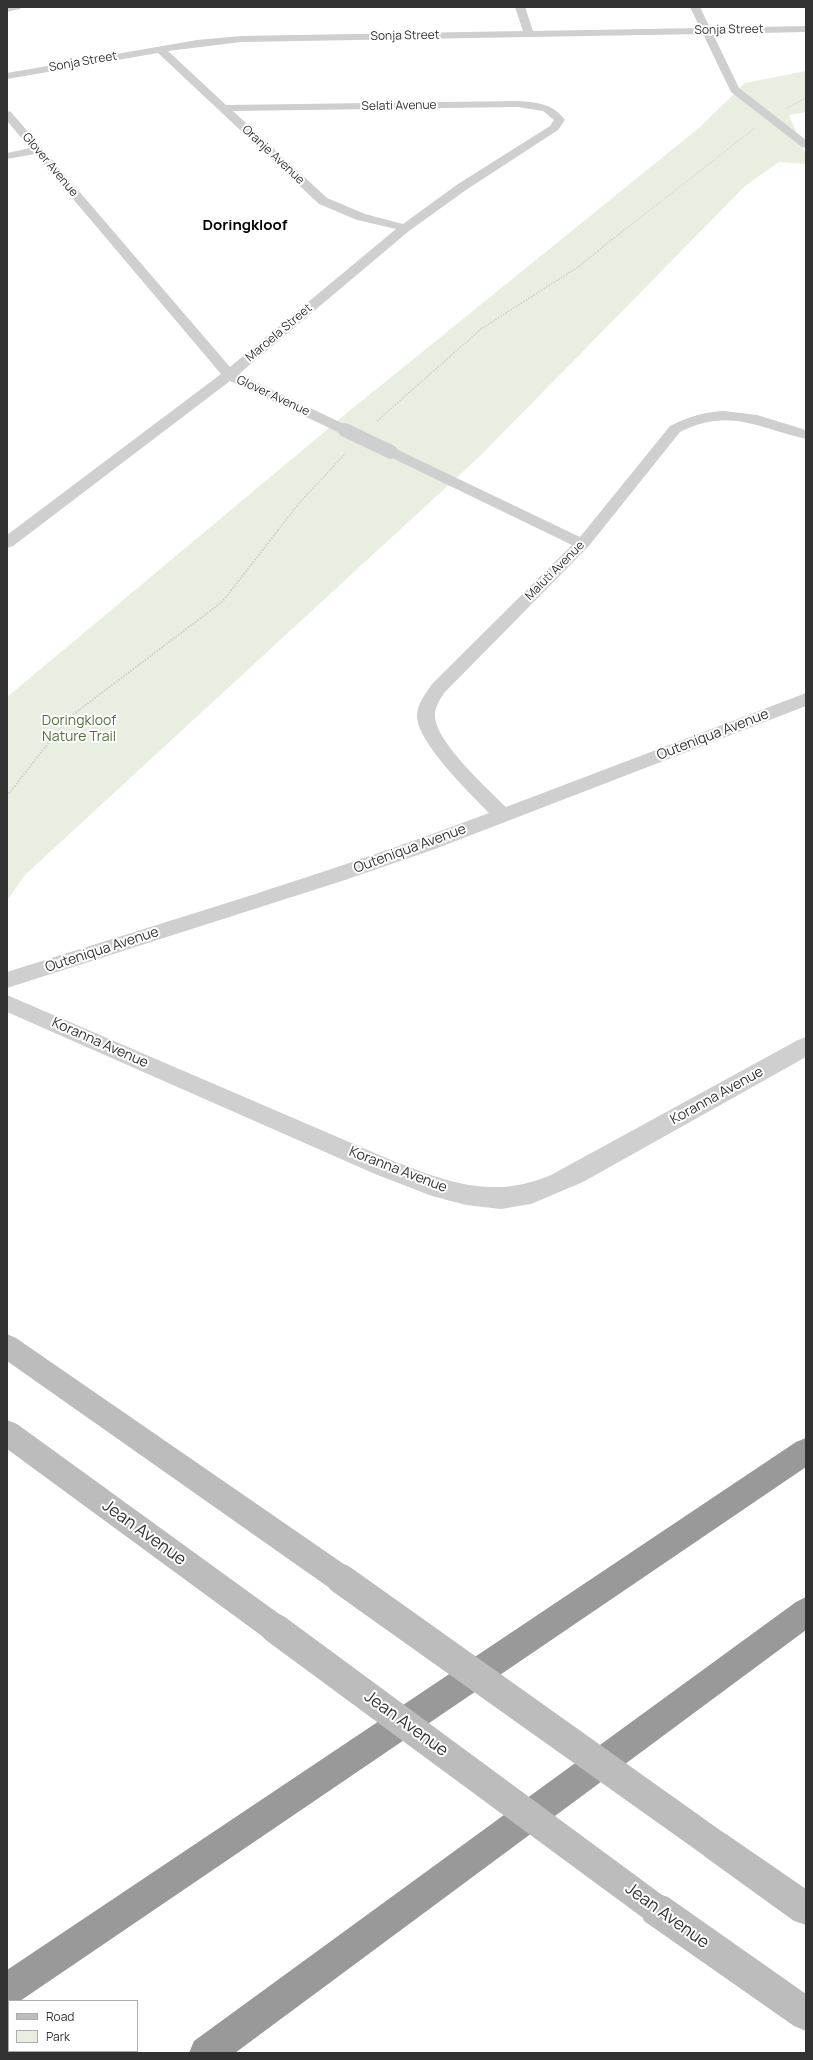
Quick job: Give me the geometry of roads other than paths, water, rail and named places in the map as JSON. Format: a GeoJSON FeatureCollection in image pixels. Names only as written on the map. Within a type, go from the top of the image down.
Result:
{"type":"FeatureCollection","features":[{"type":"Feature","properties":{"kind":"highway"},"geometry":{"type":"LineString","coordinates":[[7,1990],[806,1451]]}},
{"type":"Feature","properties":{"kind":"highway"},"geometry":{"type":"LineString","coordinates":[[206,2053],[806,1612]]}},
{"type":"Feature","properties":{"kind":"main road"},"geometry":{"type":"LineString","coordinates":[[7,1346],[341,1579],[806,1909]]}},
{"type":"Feature","properties":{"kind":"main road","name":"Jean Avenue"},"geometry":{"type":"LineString","coordinates":[[7,1433],[656,1909],[806,2014]]}},
{"type":"Feature","properties":{"kind":"street"},"geometry":{"type":"LineString","coordinates":[[7,9],[17,7]]}},
{"type":"Feature","properties":{"kind":"street"},"geometry":{"type":"LineString","coordinates":[[520,7],[529,34]]}},
{"type":"Feature","properties":{"kind":"street"},"geometry":{"type":"LineString","coordinates":[[695,7],[735,90],[806,145]]}},
{"type":"Feature","properties":{"kind":"street","name":"Sonja Street"},"geometry":{"type":"LineString","coordinates":[[7,76],[160,49],[241,39],[806,29]]}},
{"type":"Feature","properties":{"kind":"street","name":"Oranje Avenue"},"geometry":{"type":"LineString","coordinates":[[160,49],[323,201],[361,217],[405,228]]}},
{"type":"Feature","properties":{"kind":"street","name":"Selati Avenue"},"geometry":{"type":"LineString","coordinates":[[223,108],[518,104],[552,111],[560,120],[554,128]]}},
{"type":"Feature","properties":{"kind":"street","name":"Glover Avenue"},"geometry":{"type":"LineString","coordinates":[[7,114],[229,375],[582,544]]}},
{"type":"Feature","properties":{"kind":"street","name":"Maroela Street"},"geometry":{"type":"LineString","coordinates":[[7,543],[229,375],[405,228],[462,187],[554,128]]}},
{"type":"Feature","properties":{"kind":"street"},"geometry":{"type":"LineString","coordinates":[[7,156],[37,150]]}},
{"type":"Feature","properties":{"kind":"street","name":"Maluti Avenue"},"geometry":{"type":"LineString","coordinates":[[503,816],[464,775],[434,738],[426,720],[428,704],[438,688],[582,544],[666,440],[676,429],[686,422],[701,417],[737,416],[757,419],[806,435]]}},
{"type":"Feature","properties":{"kind":"street","name":"Outeniqua Avenue"},"geometry":{"type":"LineString","coordinates":[[7,980],[335,876],[503,816],[806,699]]}},
{"type":"Feature","properties":{"kind":"street","name":"Koranna Avenue"},"geometry":{"type":"LineString","coordinates":[[7,1003],[398,1173],[426,1184],[462,1194],[495,1198],[519,1196],[549,1186],[605,1158],[806,1046]]}},
{"type":"Feature","properties":{"kind":"district","name":"Doringkloof"},"geometry":{"type":"Point","coordinates":[245,226]}},
{"type":"Feature","properties":{"kind":"park label","name":"Doringkloof Nature Trail"},"geometry":{"type":"Point","coordinates":[79,730]}}]}
